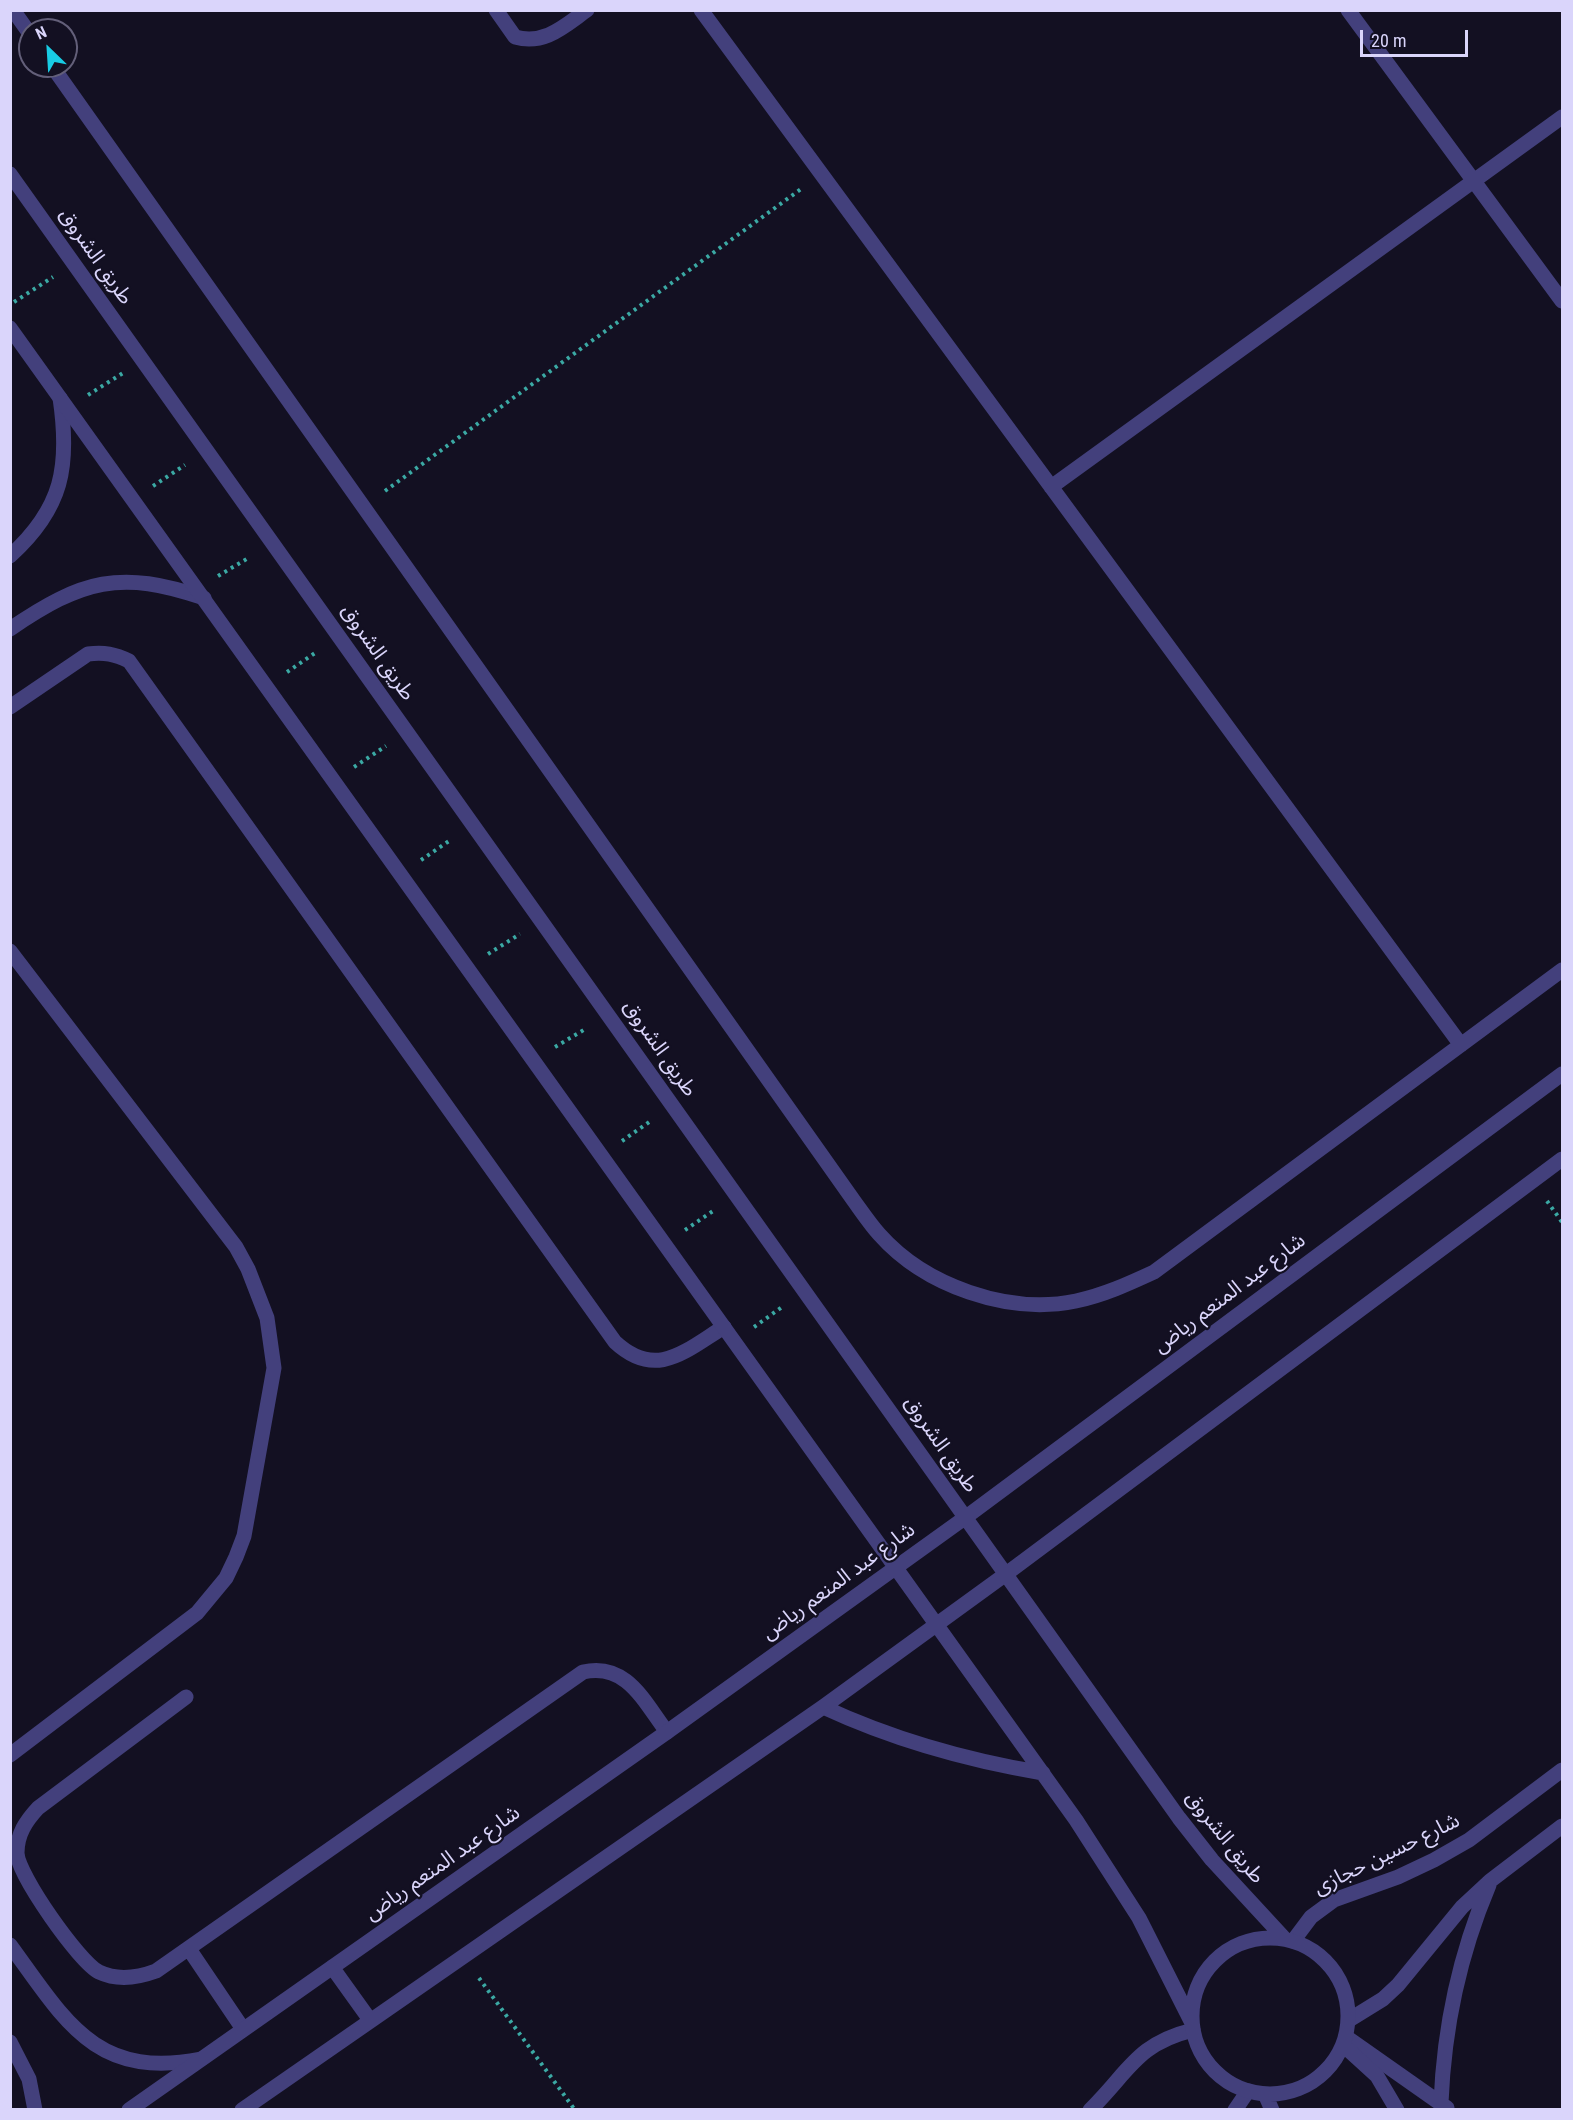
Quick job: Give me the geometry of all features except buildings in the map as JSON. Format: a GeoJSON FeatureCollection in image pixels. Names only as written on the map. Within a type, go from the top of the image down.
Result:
{"type":"FeatureCollection","features":[{"type":"Feature","properties":{"kind":"street"},"geometry":{"type":"LineString","coordinates":[[496,10],[514,37],[534,40],[553,34],[587,10]]}},
{"type":"Feature","properties":{"kind":"street"},"geometry":{"type":"LineString","coordinates":[[701,10],[1461,1045]]}},
{"type":"Feature","properties":{"kind":"street"},"geometry":{"type":"LineString","coordinates":[[1348,10],[1563,301]]}},
{"type":"Feature","properties":{"kind":"street"},"geometry":{"type":"LineString","coordinates":[[60,78],[854,1201],[880,1235],[912,1263],[949,1284],[989,1298],[1031,1303],[1074,1301],[1115,1290],[1154,1272],[1563,970]]}},
{"type":"Feature","properties":{"kind":"street"},"geometry":{"type":"LineString","coordinates":[[1051,487],[1563,117]]}},
{"type":"Feature","properties":{"kind":"street","name":"طريق الشروق"},"geometry":{"type":"LineString","coordinates":[[10,174],[1179,1818],[1212,1860],[1289,1940]]}},
{"type":"Feature","properties":{"kind":"street"},"geometry":{"type":"LineString","coordinates":[[10,328],[1103,1859],[1139,1918],[1192,2027],[1200,2050],[1212,2068],[1228,2082],[1248,2091],[1265,2094],[1290,2091],[1312,2082],[1330,2066],[1344,2041],[1349,2020],[1343,1987],[1335,1971],[1324,1958],[1289,1940],[1261,1938],[1237,1944],[1217,1958],[1202,1977],[1196,1992],[1192,2027]]}},
{"type":"Feature","properties":{"kind":"street"},"geometry":{"type":"LineString","coordinates":[[10,556],[32,536],[49,512],[60,485],[65,456],[64,403]]}},
{"type":"Feature","properties":{"kind":"street"},"geometry":{"type":"LineString","coordinates":[[10,629],[63,596],[89,586],[118,581],[146,582],[200,594]]}},
{"type":"Feature","properties":{"kind":"street"},"geometry":{"type":"LineString","coordinates":[[10,707],[88,654],[109,653],[129,661],[615,1342],[639,1359],[668,1360],[724,1327]]}},
{"type":"Feature","properties":{"kind":"street"},"geometry":{"type":"LineString","coordinates":[[10,951],[236,1247],[248,1269],[267,1318],[274,1368],[244,1536],[226,1578],[197,1613],[10,1755]]}},
{"type":"Feature","properties":{"kind":"street","name":"شارع عبد المنعم رياض"},"geometry":{"type":"LineString","coordinates":[[129,2109],[667,1732],[966,1517],[1563,1074]]}},
{"type":"Feature","properties":{"kind":"street"},"geometry":{"type":"LineString","coordinates":[[243,2109],[823,1707],[1006,1574],[1563,1159]]}},
{"type":"Feature","properties":{"kind":"street"},"geometry":{"type":"LineString","coordinates":[[186,1697],[38,1808],[27,1821],[19,1836],[17,1854],[21,1870],[29,1885],[88,1964],[100,1972],[128,1978],[156,1971],[583,1672],[605,1670],[625,1679],[667,1732]]}},
{"type":"Feature","properties":{"kind":"street"},"geometry":{"type":"LineString","coordinates":[[823,1707],[863,1725],[937,1751],[1043,1773]]}},
{"type":"Feature","properties":{"kind":"street","name":"شارع حسين حجازى"},"geometry":{"type":"LineString","coordinates":[[1289,1940],[1311,1917],[1334,1900],[1398,1877],[1443,1855],[1469,1840],[1563,1770]]}},
{"type":"Feature","properties":{"kind":"street"},"geometry":{"type":"LineString","coordinates":[[1349,2020],[1383,1999],[1398,1985],[1436,1935],[1490,1881],[1563,1826]]}},
{"type":"Feature","properties":{"kind":"street"},"geometry":{"type":"LineString","coordinates":[[1445,2106],[1443,2057],[1459,1968],[1490,1881]]}},
{"type":"Feature","properties":{"kind":"street"},"geometry":{"type":"LineString","coordinates":[[10,1945],[67,2022],[105,2051],[129,2060],[153,2064],[177,2064],[201,2059]]}},
{"type":"Feature","properties":{"kind":"street"},"geometry":{"type":"LineString","coordinates":[[189,1949],[243,2029]]}},
{"type":"Feature","properties":{"kind":"street"},"geometry":{"type":"LineString","coordinates":[[332,1967],[370,2020]]}},
{"type":"Feature","properties":{"kind":"street"},"geometry":{"type":"LineString","coordinates":[[1090,2109],[1114,2085],[1129,2064],[1147,2048],[1192,2027]]}},
{"type":"Feature","properties":{"kind":"street"},"geometry":{"type":"LineString","coordinates":[[1344,2041],[1445,2106]]}},
{"type":"Feature","properties":{"kind":"street"},"geometry":{"type":"LineString","coordinates":[[1344,2041],[1377,2076],[1397,2109]]}},
{"type":"Feature","properties":{"kind":"street"},"geometry":{"type":"LineString","coordinates":[[10,2042],[29,2079],[35,2109]]}},
{"type":"Feature","properties":{"kind":"street"},"geometry":{"type":"LineString","coordinates":[[1235,2109],[1248,2091]]}},
{"type":"Feature","properties":{"kind":"street"},"geometry":{"type":"LineString","coordinates":[[1265,2094],[1272,2109]]}},
{"type":"Feature","properties":{"kind":"path"},"geometry":{"type":"LineString","coordinates":[[364,507],[821,174]]}},
{"type":"Feature","properties":{"kind":"path"},"geometry":{"type":"LineString","coordinates":[[10,304],[74,263]]}},
{"type":"Feature","properties":{"kind":"path"},"geometry":{"type":"LineString","coordinates":[[64,403],[143,360]]}},
{"type":"Feature","properties":{"kind":"path"},"geometry":{"type":"LineString","coordinates":[[133,500],[207,450]]}},
{"type":"Feature","properties":{"kind":"path"},"geometry":{"type":"LineString","coordinates":[[200,594],[273,544]]}},
{"type":"Feature","properties":{"kind":"path"},"geometry":{"type":"LineString","coordinates":[[266,686],[339,636]]}},
{"type":"Feature","properties":{"kind":"path"},"geometry":{"type":"LineString","coordinates":[[334,781],[407,732]]}},
{"type":"Feature","properties":{"kind":"path"},"geometry":{"type":"LineString","coordinates":[[400,874],[473,825]]}},
{"type":"Feature","properties":{"kind":"path"},"geometry":{"type":"LineString","coordinates":[[467,968],[541,920]]}},
{"type":"Feature","properties":{"kind":"path"},"geometry":{"type":"LineString","coordinates":[[533,1060],[608,1015]]}},
{"type":"Feature","properties":{"kind":"path"},"geometry":{"type":"LineString","coordinates":[[601,1155],[673,1106]]}},
{"type":"Feature","properties":{"kind":"path"},"geometry":{"type":"LineString","coordinates":[[664,1243],[737,1196]]}},
{"type":"Feature","properties":{"kind":"path"},"geometry":{"type":"LineString","coordinates":[[734,1341],[805,1291]]}},
{"type":"Feature","properties":{"kind":"path"},"geometry":{"type":"LineString","coordinates":[[462,1956],[575,2109]]}}]}
